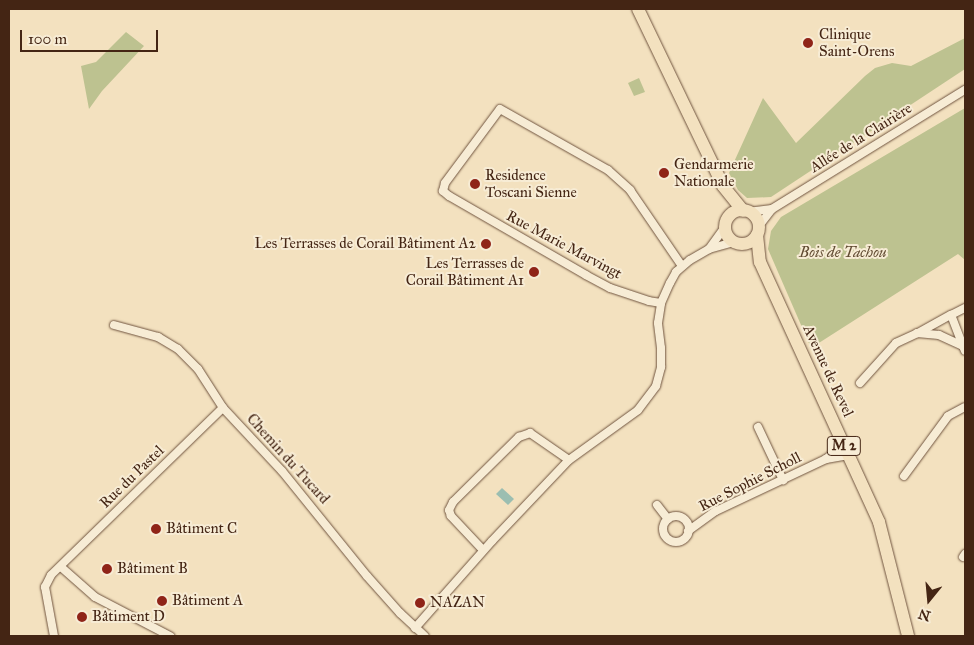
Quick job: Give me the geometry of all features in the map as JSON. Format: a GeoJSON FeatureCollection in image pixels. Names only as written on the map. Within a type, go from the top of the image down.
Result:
{"type":"FeatureCollection","features":[{"type":"Feature","properties":{"kind":"main road"},"geometry":{"type":"LineString","coordinates":[[638,9],[723,186],[745,211],[756,220],[758,231],[750,242],[737,243],[727,236],[723,186]]}},
{"type":"Feature","properties":{"kind":"main road"},"geometry":{"type":"LineString","coordinates":[[726,224],[735,212],[745,211]]}},
{"type":"Feature","properties":{"kind":"main road","name":"Avenue de Revel"},"geometry":{"type":"LineString","coordinates":[[758,231],[760,262],[879,522],[908,636]]}},
{"type":"Feature","properties":{"kind":"main road","name":"Avenue de Revel"},"geometry":{"type":"LineString","coordinates":[[737,243],[760,262]]}},
{"type":"Feature","properties":{"kind":"street","name":"Allée de la Clairière"},"geometry":{"type":"LineString","coordinates":[[758,231],[772,209],[965,90]]}},
{"type":"Feature","properties":{"kind":"street","name":"Rue Marie Marvingt"},"geometry":{"type":"LineString","coordinates":[[661,303],[610,288],[586,275],[445,193],[443,187],[445,183],[500,109],[608,170],[630,190],[682,266]]}},
{"type":"Feature","properties":{"kind":"street","name":"Allée de la Clairière"},"geometry":{"type":"LineString","coordinates":[[745,211],[772,209]]}},
{"type":"Feature","properties":{"kind":"street"},"geometry":{"type":"LineString","coordinates":[[415,628],[483,550],[569,460],[638,410],[656,386],[661,361],[658,322],[661,303],[673,278],[682,266],[709,248],[726,224]]}},
{"type":"Feature","properties":{"kind":"street"},"geometry":{"type":"LineString","coordinates":[[709,248],[737,243]]}},
{"type":"Feature","properties":{"kind":"street"},"geometry":{"type":"LineString","coordinates":[[860,383],[896,343],[965,308]]}},
{"type":"Feature","properties":{"kind":"street"},"geometry":{"type":"LineString","coordinates":[[951,315],[964,349]]}},
{"type":"Feature","properties":{"kind":"street","name":"Chemin du Tucard"},"geometry":{"type":"LineString","coordinates":[[114,325],[158,338],[178,349],[198,369],[223,408],[282,471],[367,576],[415,628],[425,636]]}},
{"type":"Feature","properties":{"kind":"street"},"geometry":{"type":"LineString","coordinates":[[917,333],[939,334],[964,349]]}},
{"type":"Feature","properties":{"kind":"street"},"geometry":{"type":"LineString","coordinates":[[904,476],[948,416],[965,407]]}},
{"type":"Feature","properties":{"kind":"street","name":"Rue du Pastel"},"geometry":{"type":"LineString","coordinates":[[54,636],[45,587],[51,575],[223,408]]}},
{"type":"Feature","properties":{"kind":"street"},"geometry":{"type":"LineString","coordinates":[[758,427],[783,480]]}},
{"type":"Feature","properties":{"kind":"street"},"geometry":{"type":"LineString","coordinates":[[483,550],[451,516],[449,510],[453,502],[519,437],[530,433],[569,460]]}},
{"type":"Feature","properties":{"kind":"street","name":"Rue Sophie Scholl"},"geometry":{"type":"LineString","coordinates":[[688,531],[688,524],[683,518],[675,516],[668,519],[664,531],[668,538],[680,541],[688,531],[716,512],[847,450]]}},
{"type":"Feature","properties":{"kind":"street","name":"Rue Sophie Scholl"},"geometry":{"type":"LineString","coordinates":[[657,505],[668,519]]}},
{"type":"Feature","properties":{"kind":"street"},"geometry":{"type":"LineString","coordinates":[[61,567],[95,597],[170,636]]}},
{"type":"Feature","properties":{"kind":"green space"},"geometry":{"type":"Polygon","coordinates":[[[126,32],[144,46],[102,91],[89,109],[81,66],[96,62],[126,32]]]}},
{"type":"Feature","properties":{"kind":"green space"},"geometry":{"type":"Polygon","coordinates":[[[965,38],[965,69],[771,197],[747,198],[738,190],[729,173],[763,98],[796,143],[875,68],[892,63],[911,66],[965,38]]]}},
{"type":"Feature","properties":{"kind":"green space"},"geometry":{"type":"Polygon","coordinates":[[[639,78],[645,92],[634,96],[628,83],[639,78]]]}},
{"type":"Feature","properties":{"kind":"green space","name":"Bois de Tachou"},"geometry":{"type":"Polygon","coordinates":[[[965,108],[965,260],[958,254],[811,348],[768,249],[771,231],[781,217],[965,108]]]}},
{"type":"Feature","properties":{"kind":"shaded area"},"geometry":{"type":"Polygon","coordinates":[[[502,488],[514,499],[508,505],[496,494],[502,488]]]}},
{"type":"Feature","properties":{"kind":"place","name":"Clinique Saint-Orens"},"geometry":{"type":"Point","coordinates":[808,43]}},
{"type":"Feature","properties":{"kind":"place","name":"Gendarmerie Nationale"},"geometry":{"type":"Point","coordinates":[664,173]}},
{"type":"Feature","properties":{"kind":"place","name":"Residence Toscani Sienne"},"geometry":{"type":"Point","coordinates":[475,184]}},
{"type":"Feature","properties":{"kind":"place","name":"Les Terrasses de Corail Bâtiment A2"},"geometry":{"type":"Point","coordinates":[486,244]}},
{"type":"Feature","properties":{"kind":"place","name":"Les Terrasses de Corail Bâtiment A1"},"geometry":{"type":"Point","coordinates":[534,272]}},
{"type":"Feature","properties":{"kind":"place","name":"Bâtiment C"},"geometry":{"type":"Point","coordinates":[156,529]}},
{"type":"Feature","properties":{"kind":"place","name":"Bâtiment B"},"geometry":{"type":"Point","coordinates":[107,569]}},
{"type":"Feature","properties":{"kind":"place","name":"Bâtiment A"},"geometry":{"type":"Point","coordinates":[162,601]}},
{"type":"Feature","properties":{"kind":"place","name":"NAZAN"},"geometry":{"type":"Point","coordinates":[420,603]}},
{"type":"Feature","properties":{"kind":"place","name":"Bâtiment D"},"geometry":{"type":"Point","coordinates":[82,617]}}]}
